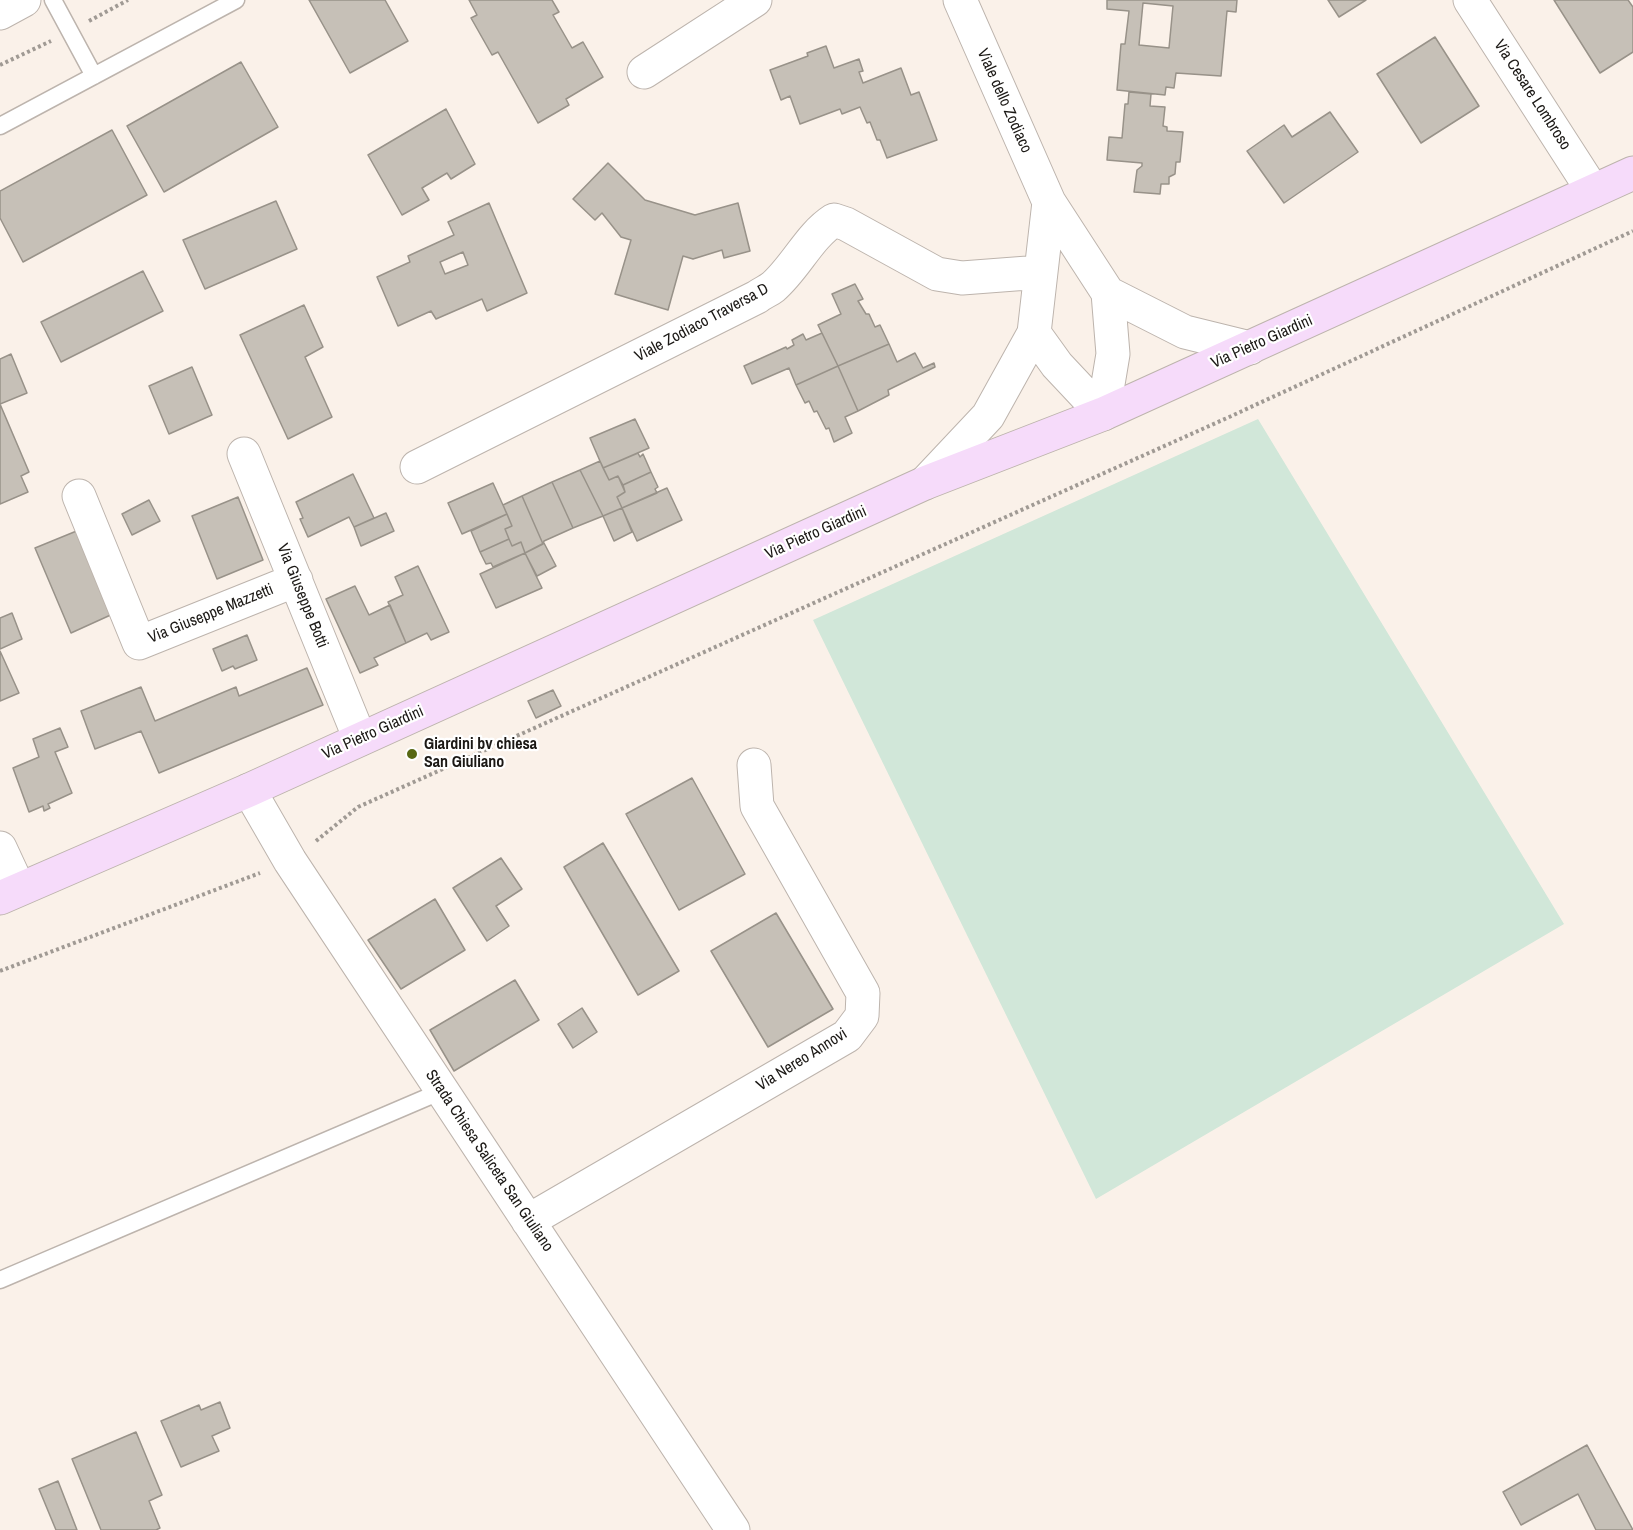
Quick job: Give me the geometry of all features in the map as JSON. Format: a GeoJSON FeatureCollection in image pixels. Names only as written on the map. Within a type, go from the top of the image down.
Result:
{"type":"FeatureCollection","features":[{"type":"Feature","properties":{"kind":"main road","name":"Via Pietro Giardini"},"geometry":{"type":"LineString","coordinates":[[10,894],[249,790],[926,483],[1103,414],[1633,173]]}},
{"type":"Feature","properties":{"kind":"street"},"geometry":{"type":"LineString","coordinates":[[0,12],[24,0]]}},
{"type":"Feature","properties":{"kind":"street"},"geometry":{"type":"LineString","coordinates":[[644,72],[755,0]]}},
{"type":"Feature","properties":{"kind":"street","name":"Viale dello Zodiaco"},"geometry":{"type":"LineString","coordinates":[[960,0],[1049,202],[1108,293],[1113,354],[1103,414]]}},
{"type":"Feature","properties":{"kind":"street","name":"Via Cesare Lombroso"},"geometry":{"type":"LineString","coordinates":[[1470,0],[1593,191]]}},
{"type":"Feature","properties":{"kind":"street"},"geometry":{"type":"LineString","coordinates":[[926,483],[988,416],[1034,333],[1049,202]]}},
{"type":"Feature","properties":{"kind":"street","name":"Viale Zodiaco Traversa D"},"geometry":{"type":"LineString","coordinates":[[417,467],[757,297],[772,287],[791,268],[822,228],[834,220],[846,224],[937,274],[962,278],[1041,272]]}},
{"type":"Feature","properties":{"kind":"street"},"geometry":{"type":"LineString","coordinates":[[1108,293],[1185,332],[1250,348]]}},
{"type":"Feature","properties":{"kind":"street"},"geometry":{"type":"LineString","coordinates":[[1034,333],[1057,365],[1103,414]]}},
{"type":"Feature","properties":{"kind":"street","name":"Via Giuseppe Botti"},"geometry":{"type":"LineString","coordinates":[[244,454],[360,739]]}},
{"type":"Feature","properties":{"kind":"street","name":"Via Giuseppe Mazzetti"},"geometry":{"type":"LineString","coordinates":[[79,496],[139,643],[296,580]]}},
{"type":"Feature","properties":{"kind":"street","name":"Via Nereo Annovi"},"geometry":{"type":"LineString","coordinates":[[528,1221],[847,1036],[862,1016],[863,993],[757,806],[754,765]]}},
{"type":"Feature","properties":{"kind":"street","name":"Strada Chiesa Saliceta San Giuliano"},"geometry":{"type":"LineString","coordinates":[[249,790],[290,861],[733,1530]]}},
{"type":"Feature","properties":{"kind":"street"},"geometry":{"type":"LineString","coordinates":[[0,848],[10,894]]}},
{"type":"Feature","properties":{"kind":"lane"},"geometry":{"type":"LineString","coordinates":[[53,0],[94,76]]}},
{"type":"Feature","properties":{"kind":"lane"},"geometry":{"type":"LineString","coordinates":[[0,126],[236,0]]}},
{"type":"Feature","properties":{"kind":"lane"},"geometry":{"type":"LineString","coordinates":[[0,1280],[442,1091]]}},
{"type":"Feature","properties":{"kind":"path"},"geometry":{"type":"LineString","coordinates":[[0,970],[290,861],[358,807],[1227,418],[1633,231]]}},
{"type":"Feature","properties":{"kind":"green space"},"geometry":{"type":"Polygon","coordinates":[[[1258,419],[1564,924],[1096,1199],[813,620],[1258,419]]]}},
{"type":"Feature","properties":{"kind":"building"},"geometry":{"type":"Polygon","coordinates":[[[309,0],[385,0],[408,41],[350,73],[309,0]]]}},
{"type":"Feature","properties":{"kind":"building"},"geometry":{"type":"Polygon","coordinates":[[[469,0],[552,0],[559,12],[553,15],[572,48],[583,42],[603,77],[566,99],[569,105],[538,123],[498,52],[492,55],[471,18],[477,15],[469,0]]]}},
{"type":"Feature","properties":{"kind":"building"},"geometry":{"type":"Polygon","coordinates":[[[1107,0],[1237,0],[1236,12],[1227,11],[1221,76],[1176,73],[1174,88],[1166,87],[1165,95],[1117,90],[1121,44],[1125,44],[1129,11],[1107,9],[1107,0]],[[1143,3],[1139,45],[1169,48],[1173,6],[1143,3]]]}},
{"type":"Feature","properties":{"kind":"building"},"geometry":{"type":"Polygon","coordinates":[[[1328,0],[1366,0],[1339,17],[1328,0]]]}},
{"type":"Feature","properties":{"kind":"building"},"geometry":{"type":"Polygon","coordinates":[[[1554,0],[1628,0],[1633,7],[1633,52],[1600,73],[1554,0]]]}},
{"type":"Feature","properties":{"kind":"building"},"geometry":{"type":"Polygon","coordinates":[[[1435,37],[1479,106],[1421,143],[1377,74],[1435,37]]]}},
{"type":"Feature","properties":{"kind":"building"},"geometry":{"type":"Polygon","coordinates":[[[826,46],[834,68],[859,59],[863,71],[859,72],[863,83],[901,68],[911,95],[919,92],[937,140],[887,158],[880,140],[877,140],[870,122],[867,123],[860,107],[842,114],[840,109],[800,124],[790,96],[781,100],[770,70],[808,56],[807,53],[826,46]]]}},
{"type":"Feature","properties":{"kind":"building"},"geometry":{"type":"Polygon","coordinates":[[[241,62],[278,127],[164,192],[127,126],[241,62]]]}},
{"type":"Feature","properties":{"kind":"building"},"geometry":{"type":"Polygon","coordinates":[[[1129,92],[1151,94],[1150,106],[1165,107],[1163,126],[1167,127],[1167,131],[1183,132],[1180,162],[1176,162],[1175,174],[1169,177],[1169,184],[1161,184],[1160,194],[1134,192],[1137,170],[1142,163],[1107,160],[1109,137],[1122,138],[1125,104],[1128,104],[1129,92]]]}},
{"type":"Feature","properties":{"kind":"building"},"geometry":{"type":"Polygon","coordinates":[[[446,109],[475,164],[451,179],[447,173],[422,188],[429,200],[402,215],[368,155],[446,109]]]}},
{"type":"Feature","properties":{"kind":"building"},"geometry":{"type":"Polygon","coordinates":[[[1330,112],[1358,152],[1284,203],[1247,151],[1284,125],[1292,137],[1330,112]]]}},
{"type":"Feature","properties":{"kind":"building"},"geometry":{"type":"Polygon","coordinates":[[[112,130],[147,195],[23,262],[0,218],[0,191],[112,130]]]}},
{"type":"Feature","properties":{"kind":"building"},"geometry":{"type":"Polygon","coordinates":[[[608,163],[645,200],[695,215],[738,203],[750,251],[724,258],[722,250],[693,259],[683,256],[668,310],[615,294],[631,240],[621,237],[602,213],[595,220],[573,199],[608,163]]]}},
{"type":"Feature","properties":{"kind":"building"},"geometry":{"type":"Polygon","coordinates":[[[276,201],[297,249],[205,289],[183,240],[276,201]]]}},
{"type":"Feature","properties":{"kind":"building"},"geometry":{"type":"Polygon","coordinates":[[[489,203],[527,293],[487,311],[482,299],[436,319],[431,311],[398,326],[377,277],[410,262],[408,256],[454,235],[448,222],[489,203]],[[463,252],[440,262],[445,274],[468,265],[463,252]]]}},
{"type":"Feature","properties":{"kind":"building"},"geometry":{"type":"Polygon","coordinates":[[[143,271],[163,311],[61,362],[41,322],[143,271]]]}},
{"type":"Feature","properties":{"kind":"building"},"geometry":{"type":"Polygon","coordinates":[[[855,284],[863,299],[858,301],[866,314],[869,314],[875,327],[880,325],[889,344],[838,366],[818,325],[841,314],[832,294],[855,284]]]}},
{"type":"Feature","properties":{"kind":"building"},"geometry":{"type":"Polygon","coordinates":[[[304,305],[323,347],[305,357],[332,417],[288,439],[240,335],[304,305]]]}},
{"type":"Feature","properties":{"kind":"building"},"geometry":{"type":"Polygon","coordinates":[[[822,333],[838,366],[796,385],[789,368],[752,384],[744,366],[786,347],[787,349],[794,345],[792,340],[803,334],[806,340],[822,333]]]}},
{"type":"Feature","properties":{"kind":"building"},"geometry":{"type":"Polygon","coordinates":[[[889,344],[897,362],[915,353],[923,368],[934,363],[935,367],[888,390],[889,395],[858,411],[838,366],[889,344]]]}},
{"type":"Feature","properties":{"kind":"building"},"geometry":{"type":"Polygon","coordinates":[[[11,354],[27,393],[0,404],[0,359],[11,354]]]}},
{"type":"Feature","properties":{"kind":"building"},"geometry":{"type":"Polygon","coordinates":[[[838,366],[858,411],[845,417],[852,433],[834,442],[829,428],[826,429],[809,401],[805,403],[796,385],[838,366]]]}},
{"type":"Feature","properties":{"kind":"building"},"geometry":{"type":"Polygon","coordinates":[[[192,367],[212,415],[169,434],[149,386],[192,367]]]}},
{"type":"Feature","properties":{"kind":"building"},"geometry":{"type":"Polygon","coordinates":[[[0,404],[29,472],[21,476],[28,492],[0,504],[0,404]]]}},
{"type":"Feature","properties":{"kind":"building"},"geometry":{"type":"Polygon","coordinates":[[[635,419],[649,448],[603,468],[590,438],[635,419]]]}},
{"type":"Feature","properties":{"kind":"building"},"geometry":{"type":"Polygon","coordinates":[[[638,453],[640,457],[643,454],[651,472],[623,485],[618,476],[609,480],[603,468],[638,453]]]}},
{"type":"Feature","properties":{"kind":"building"},"geometry":{"type":"Polygon","coordinates":[[[600,461],[609,480],[618,476],[625,492],[617,497],[622,508],[603,516],[580,470],[600,461]]]}},
{"type":"Feature","properties":{"kind":"building"},"geometry":{"type":"Polygon","coordinates":[[[580,470],[603,516],[573,528],[552,482],[580,470]]]}},
{"type":"Feature","properties":{"kind":"building"},"geometry":{"type":"Polygon","coordinates":[[[651,472],[658,487],[655,489],[657,493],[622,508],[617,497],[625,492],[623,485],[651,472]]]}},
{"type":"Feature","properties":{"kind":"building"},"geometry":{"type":"Polygon","coordinates":[[[353,474],[374,518],[354,527],[349,517],[308,537],[296,502],[353,474]]]}},
{"type":"Feature","properties":{"kind":"building"},"geometry":{"type":"Polygon","coordinates":[[[552,482],[573,528],[544,541],[543,544],[522,496],[552,482]]]}},
{"type":"Feature","properties":{"kind":"building"},"geometry":{"type":"Polygon","coordinates":[[[493,483],[507,514],[462,534],[448,503],[493,483]]]}},
{"type":"Feature","properties":{"kind":"building"},"geometry":{"type":"Polygon","coordinates":[[[667,488],[682,520],[637,541],[622,508],[667,488]]]}},
{"type":"Feature","properties":{"kind":"building"},"geometry":{"type":"Polygon","coordinates":[[[522,496],[543,544],[525,553],[521,542],[512,546],[505,529],[512,526],[503,505],[522,496]]]}},
{"type":"Feature","properties":{"kind":"building"},"geometry":{"type":"Polygon","coordinates":[[[238,497],[263,560],[217,579],[192,516],[238,497]]]}},
{"type":"Feature","properties":{"kind":"building"},"geometry":{"type":"Polygon","coordinates":[[[149,500],[160,521],[132,535],[122,514],[149,500]]]}},
{"type":"Feature","properties":{"kind":"building"},"geometry":{"type":"Polygon","coordinates":[[[622,508],[632,532],[614,541],[603,516],[622,508]]]}},
{"type":"Feature","properties":{"kind":"building"},"geometry":{"type":"Polygon","coordinates":[[[386,513],[394,531],[361,546],[354,527],[386,513]]]}},
{"type":"Feature","properties":{"kind":"building"},"geometry":{"type":"Polygon","coordinates":[[[507,514],[512,526],[505,529],[509,539],[480,552],[471,531],[507,514]]]}},
{"type":"Feature","properties":{"kind":"building"},"geometry":{"type":"Polygon","coordinates":[[[79,530],[115,613],[71,633],[35,548],[79,530]]]}},
{"type":"Feature","properties":{"kind":"building"},"geometry":{"type":"Polygon","coordinates":[[[509,539],[512,546],[521,542],[525,553],[493,567],[491,563],[486,564],[480,552],[509,539]]]}},
{"type":"Feature","properties":{"kind":"building"},"geometry":{"type":"Polygon","coordinates":[[[544,543],[556,566],[537,576],[525,553],[544,543]]]}},
{"type":"Feature","properties":{"kind":"building"},"geometry":{"type":"Polygon","coordinates":[[[525,553],[542,588],[496,608],[480,574],[525,553]]]}},
{"type":"Feature","properties":{"kind":"building"},"geometry":{"type":"Polygon","coordinates":[[[418,566],[449,632],[431,640],[427,633],[406,643],[388,602],[403,595],[395,577],[418,566]]]}},
{"type":"Feature","properties":{"kind":"building"},"geometry":{"type":"Polygon","coordinates":[[[355,586],[369,615],[390,605],[406,643],[374,658],[378,665],[360,673],[326,599],[355,586]]]}},
{"type":"Feature","properties":{"kind":"building"},"geometry":{"type":"Polygon","coordinates":[[[12,613],[22,639],[0,649],[0,618],[12,613]]]}},
{"type":"Feature","properties":{"kind":"building"},"geometry":{"type":"Polygon","coordinates":[[[247,635],[257,660],[235,669],[233,666],[222,671],[213,649],[247,635]]]}},
{"type":"Feature","properties":{"kind":"building"},"geometry":{"type":"Polygon","coordinates":[[[0,651],[19,693],[0,701],[0,651]]]}},
{"type":"Feature","properties":{"kind":"building"},"geometry":{"type":"Polygon","coordinates":[[[307,668],[323,705],[159,773],[141,731],[95,749],[81,711],[141,687],[155,721],[236,687],[239,696],[307,668]]]}},
{"type":"Feature","properties":{"kind":"building"},"geometry":{"type":"Polygon","coordinates":[[[553,690],[561,706],[536,718],[528,701],[553,690]]]}},
{"type":"Feature","properties":{"kind":"building"},"geometry":{"type":"Polygon","coordinates":[[[60,728],[68,747],[55,752],[72,793],[48,804],[50,808],[44,811],[43,806],[29,812],[13,768],[39,757],[33,739],[60,728]]]}},
{"type":"Feature","properties":{"kind":"building"},"geometry":{"type":"Polygon","coordinates":[[[692,778],[745,874],[679,910],[626,814],[692,778]]]}},
{"type":"Feature","properties":{"kind":"building"},"geometry":{"type":"Polygon","coordinates":[[[603,843],[679,971],[638,995],[564,867],[603,843]]]}},
{"type":"Feature","properties":{"kind":"building"},"geometry":{"type":"Polygon","coordinates":[[[501,858],[522,889],[496,906],[509,926],[487,941],[453,888],[501,858]]]}},
{"type":"Feature","properties":{"kind":"building"},"geometry":{"type":"Polygon","coordinates":[[[435,899],[465,950],[401,989],[368,940],[435,899]]]}},
{"type":"Feature","properties":{"kind":"building"},"geometry":{"type":"Polygon","coordinates":[[[776,913],[833,1009],[768,1047],[711,951],[776,913]]]}},
{"type":"Feature","properties":{"kind":"building"},"geometry":{"type":"Polygon","coordinates":[[[515,980],[539,1020],[454,1071],[430,1030],[515,980]]]}},
{"type":"Feature","properties":{"kind":"building"},"geometry":{"type":"Polygon","coordinates":[[[582,1008],[597,1032],[573,1048],[558,1024],[582,1008]]]}},
{"type":"Feature","properties":{"kind":"building"},"geometry":{"type":"Polygon","coordinates":[[[220,1402],[230,1428],[212,1436],[219,1451],[181,1467],[161,1421],[199,1405],[201,1410],[220,1402]]]}},
{"type":"Feature","properties":{"kind":"building"},"geometry":{"type":"Polygon","coordinates":[[[136,1432],[162,1495],[149,1501],[160,1528],[156,1530],[101,1530],[72,1459],[136,1432]]]}},
{"type":"Feature","properties":{"kind":"building"},"geometry":{"type":"Polygon","coordinates":[[[1587,1445],[1633,1530],[1596,1530],[1578,1494],[1521,1525],[1503,1492],[1587,1445]]]}},
{"type":"Feature","properties":{"kind":"building"},"geometry":{"type":"Polygon","coordinates":[[[58,1481],[77,1530],[56,1530],[39,1489],[58,1481]]]}},
{"type":"Feature","properties":{"kind":"place","name":"Giardini bv chiesa San Giuliano"},"geometry":{"type":"Point","coordinates":[412,754]}}]}
